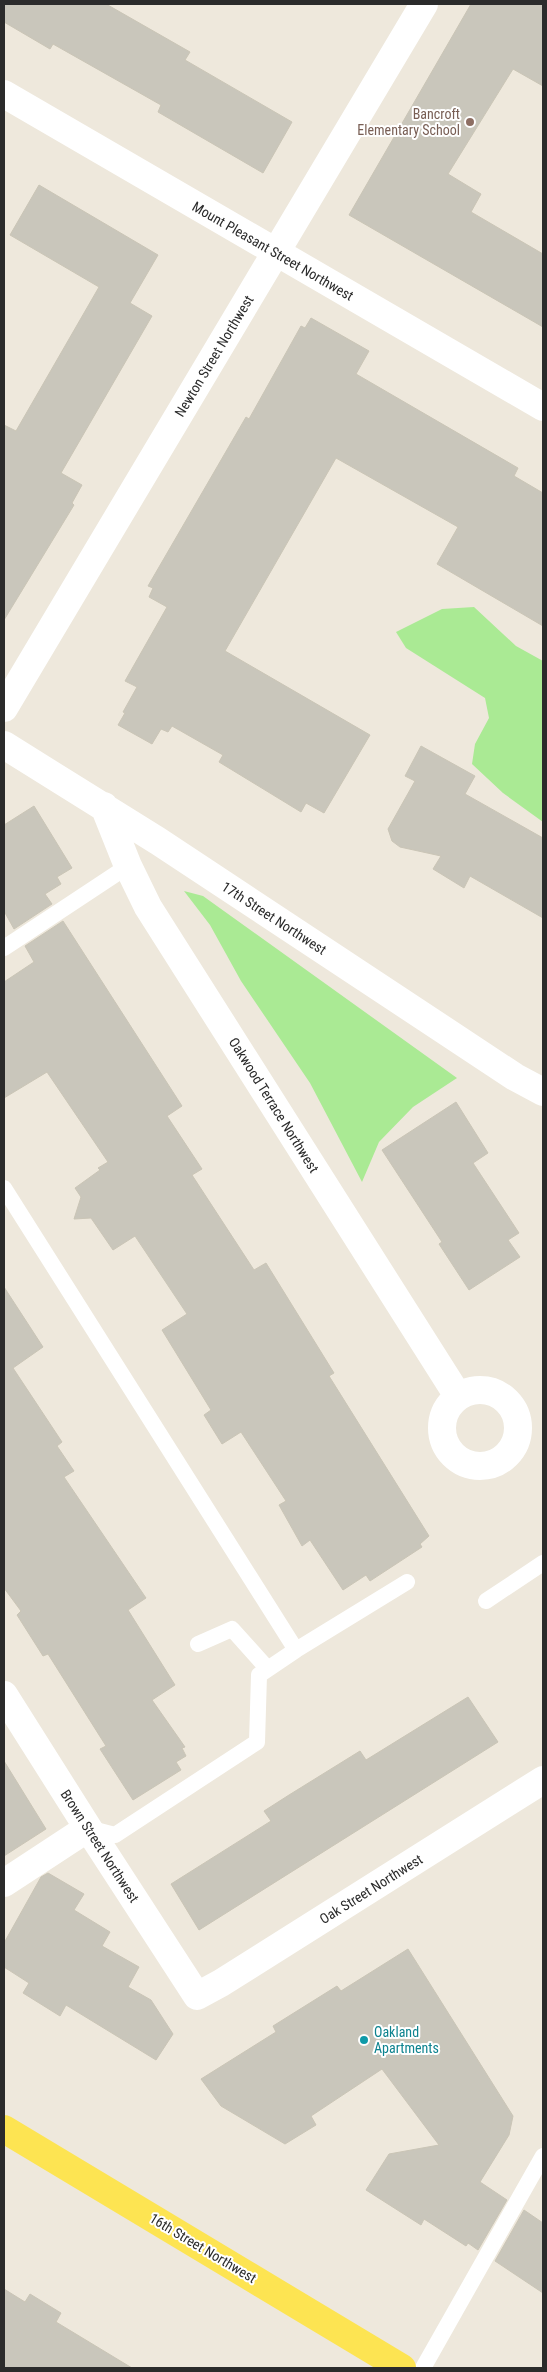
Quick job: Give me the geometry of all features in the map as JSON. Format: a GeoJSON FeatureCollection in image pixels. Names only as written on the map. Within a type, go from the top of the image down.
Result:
{"type":"FeatureCollection","features":[{"type":"Feature","properties":{"kind":"main road","name":"16th Street Northwest"},"geometry":{"type":"LineString","coordinates":[[4,2129],[402,2368]]}},
{"type":"Feature","properties":{"kind":"street","name":"Newton Street Northwest"},"geometry":{"type":"LineString","coordinates":[[4,708],[424,4]]}},
{"type":"Feature","properties":{"kind":"street","name":"Mount Pleasant Street Northwest"},"geometry":{"type":"LineString","coordinates":[[4,94],[543,407]]}},
{"type":"Feature","properties":{"kind":"street","name":"17th Street Northwest"},"geometry":{"type":"LineString","coordinates":[[4,745],[104,806],[507,1072],[543,1092]]}},
{"type":"Feature","properties":{"kind":"street","name":"Oakwood Terrace Northwest"},"geometry":{"type":"LineString","coordinates":[[104,806],[128,866],[148,907],[458,1396]]}},
{"type":"Feature","properties":{"kind":"street","name":"Brown Street Northwest"},"geometry":{"type":"LineString","coordinates":[[4,1695],[197,1996]]}},
{"type":"Feature","properties":{"kind":"street","name":"Oak Street Northwest"},"geometry":{"type":"LineString","coordinates":[[197,1996],[221,1983],[543,1780]]}},
{"type":"Feature","properties":{"kind":"street"},"geometry":{"type":"LineString","coordinates":[[4,1883],[88,1828]]}},
{"type":"Feature","properties":{"kind":"lane"},"geometry":{"type":"LineString","coordinates":[[4,948],[128,866]]}},
{"type":"Feature","properties":{"kind":"lane"},"geometry":{"type":"LineString","coordinates":[[4,1188],[296,1650]]}},
{"type":"Feature","properties":{"kind":"lane"},"geometry":{"type":"LineString","coordinates":[[486,1601],[543,1563]]}},
{"type":"Feature","properties":{"kind":"lane"},"geometry":{"type":"LineString","coordinates":[[88,1828],[115,1835],[258,1742],[259,1675],[407,1582]]}},
{"type":"Feature","properties":{"kind":"lane"},"geometry":{"type":"LineString","coordinates":[[198,1644],[232,1629],[268,1669]]}},
{"type":"Feature","properties":{"kind":"lane"},"geometry":{"type":"LineString","coordinates":[[423,2368],[543,2156]]}},
{"type":"Feature","properties":{"kind":"green space"},"geometry":{"type":"Polygon","coordinates":[[[474,607],[516,646],[543,661],[543,822],[503,793],[472,764],[475,744],[489,718],[485,698],[406,648],[396,632],[442,609],[474,607]]]}},
{"type":"Feature","properties":{"kind":"green space"},"geometry":{"type":"Polygon","coordinates":[[[184,891],[203,896],[457,1078],[413,1107],[379,1142],[362,1182],[310,1083],[241,981],[210,925],[184,891]]]}},
{"type":"Feature","properties":{"kind":"building"},"geometry":{"type":"Polygon","coordinates":[[[4,4],[106,4],[190,52],[185,60],[292,122],[263,173],[158,112],[161,105],[53,44],[50,49],[4,22],[4,4]]]}},
{"type":"Feature","properties":{"kind":"building"},"geometry":{"type":"Polygon","coordinates":[[[471,4],[543,4],[543,86],[513,69],[448,174],[481,194],[471,212],[543,254],[543,327],[349,215],[471,4]]]}},
{"type":"Feature","properties":{"kind":"building"},"geometry":{"type":"Polygon","coordinates":[[[39,185],[158,255],[130,303],[152,316],[61,473],[82,485],[72,503],[74,505],[4,620],[4,425],[16,431],[99,287],[10,235],[39,185]]]}},
{"type":"Feature","properties":{"kind":"building"},"geometry":{"type":"Polygon","coordinates":[[[311,318],[369,351],[356,374],[518,468],[514,476],[543,493],[543,626],[437,564],[458,527],[336,458],[225,651],[370,735],[324,813],[306,803],[301,812],[219,762],[223,755],[172,726],[168,732],[161,729],[152,744],[118,725],[137,687],[125,681],[167,607],[149,597],[153,588],[148,586],[246,417],[249,419],[301,326],[305,328],[311,318]]]}},
{"type":"Feature","properties":{"kind":"building"},"geometry":{"type":"Polygon","coordinates":[[[421,746],[475,776],[465,794],[543,838],[543,918],[470,876],[464,888],[433,869],[441,856],[400,847],[392,841],[388,829],[415,781],[405,776],[421,746]]]}},
{"type":"Feature","properties":{"kind":"building"},"geometry":{"type":"Polygon","coordinates":[[[34,806],[72,868],[57,877],[61,884],[45,894],[52,904],[14,929],[4,911],[4,825],[34,806]]]}},
{"type":"Feature","properties":{"kind":"building"},"geometry":{"type":"Polygon","coordinates":[[[63,921],[182,1106],[167,1116],[202,1169],[192,1175],[254,1270],[266,1263],[334,1373],[329,1376],[429,1536],[420,1544],[422,1547],[370,1581],[366,1575],[343,1590],[310,1540],[302,1546],[279,1505],[286,1501],[241,1432],[222,1444],[204,1415],[211,1410],[162,1330],[187,1314],[135,1236],[113,1250],[91,1218],[74,1219],[81,1197],[75,1188],[108,1162],[47,1072],[4,1098],[4,982],[34,962],[25,946],[63,921]]]}},
{"type":"Feature","properties":{"kind":"building"},"geometry":{"type":"Polygon","coordinates":[[[456,1102],[488,1153],[473,1163],[519,1233],[508,1240],[520,1257],[469,1290],[439,1244],[442,1242],[382,1150],[456,1102]]]}},
{"type":"Feature","properties":{"kind":"building"},"geometry":{"type":"Polygon","coordinates":[[[4,1287],[43,1347],[13,1368],[62,1442],[57,1446],[74,1471],[64,1477],[146,1598],[128,1610],[175,1685],[152,1700],[185,1747],[182,1748],[186,1756],[176,1762],[181,1770],[133,1800],[100,1749],[106,1746],[48,1654],[43,1656],[17,1615],[21,1611],[4,1588],[4,1287]]]}},
{"type":"Feature","properties":{"kind":"building"},"geometry":{"type":"Polygon","coordinates":[[[468,1697],[498,1742],[199,1930],[171,1884],[271,1821],[264,1811],[289,1795],[360,1751],[366,1760],[468,1697]]]}},
{"type":"Feature","properties":{"kind":"building"},"geometry":{"type":"Polygon","coordinates":[[[4,1761],[46,1829],[4,1856],[4,1761]]]}},
{"type":"Feature","properties":{"kind":"building"},"geometry":{"type":"Polygon","coordinates":[[[48,1873],[84,1894],[74,1910],[110,1932],[102,1946],[139,1967],[128,1987],[151,2000],[173,2034],[156,2060],[66,2005],[60,2016],[23,1993],[29,1983],[4,1967],[4,1943],[41,1877],[48,1873]]]}},
{"type":"Feature","properties":{"kind":"building","name":"Oakland Apartments"},"geometry":{"type":"Polygon","coordinates":[[[408,1949],[513,2116],[509,2135],[480,2182],[507,2200],[478,2250],[468,2243],[466,2246],[424,2219],[421,2225],[366,2190],[389,2154],[439,2145],[382,2069],[311,2116],[316,2125],[285,2144],[221,2106],[201,2079],[276,2032],[273,2026],[337,1986],[341,1991],[408,1949]]]}},
{"type":"Feature","properties":{"kind":"building"},"geometry":{"type":"Polygon","coordinates":[[[524,2210],[543,2223],[543,2293],[495,2261],[524,2210]]]}},
{"type":"Feature","properties":{"kind":"building"},"geometry":{"type":"Polygon","coordinates":[[[4,2289],[25,2302],[30,2294],[61,2313],[56,2322],[132,2368],[4,2368],[4,2289]]]}},
{"type":"Feature","properties":{"kind":"place","name":"Bancroft Elementary School"},"geometry":{"type":"Point","coordinates":[470,122]}},
{"type":"Feature","properties":{"kind":"place","name":"Oakland Apartments"},"geometry":{"type":"Point","coordinates":[364,2040]}}]}
